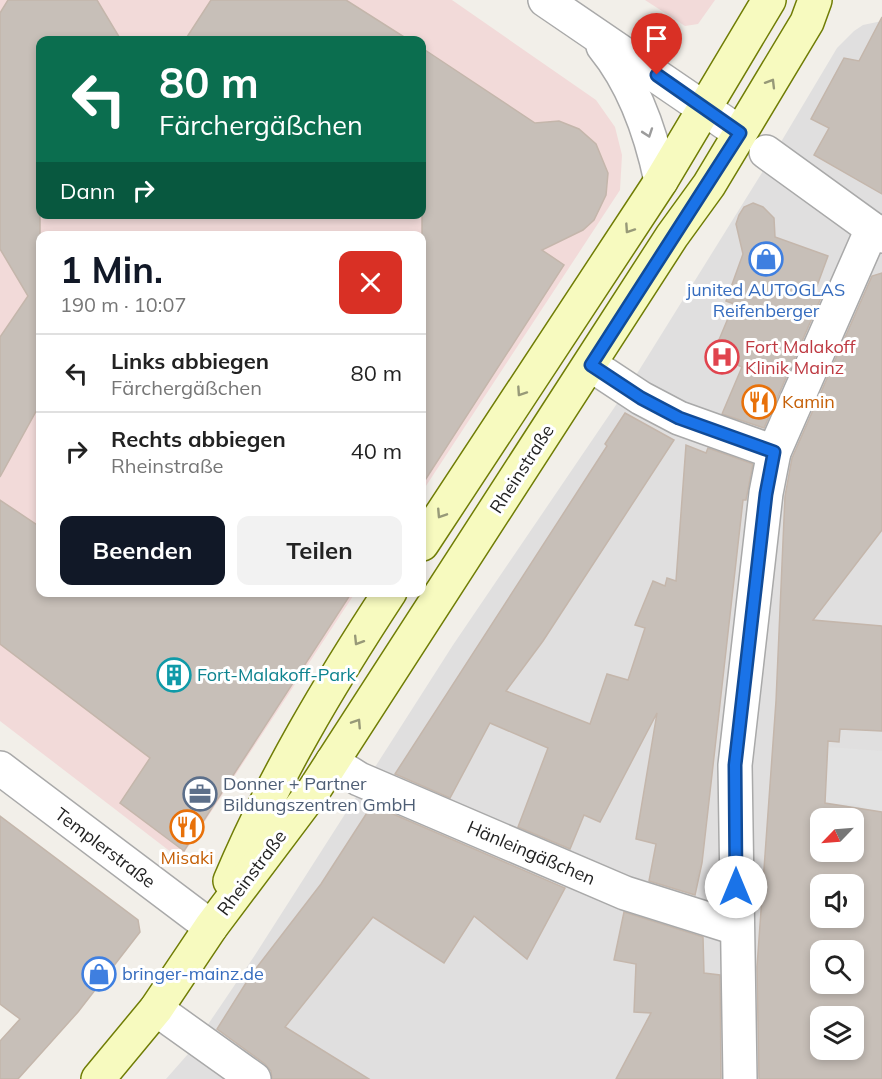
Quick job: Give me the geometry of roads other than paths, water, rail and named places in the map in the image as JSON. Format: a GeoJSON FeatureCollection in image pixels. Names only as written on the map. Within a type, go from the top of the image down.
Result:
{"type":"FeatureCollection","features":[{"type":"Feature","properties":{"kind":"main road"},"geometry":{"type":"LineString","coordinates":[[426,538],[661,181],[769,0]]}},
{"type":"Feature","properties":{"kind":"main road","name":"Rheinstraße"},"geometry":{"type":"LineString","coordinates":[[98,1079],[156,1009],[211,927],[332,762],[740,133],[807,22],[815,0]]}},
{"type":"Feature","properties":{"kind":"main road","name":"Rheinstraße"},"geometry":{"type":"LineString","coordinates":[[211,927],[270,790],[323,698],[387,597]]}},
{"type":"Feature","properties":{"kind":"street"},"geometry":{"type":"LineString","coordinates":[[545,0],[740,133]]}},
{"type":"Feature","properties":{"kind":"street"},"geometry":{"type":"LineString","coordinates":[[589,28],[623,70],[649,137],[661,181]]}},
{"type":"Feature","properties":{"kind":"street"},"geometry":{"type":"LineString","coordinates":[[740,1079],[735,765],[766,494],[774,452],[877,232],[766,152]]}},
{"type":"Feature","properties":{"kind":"street"},"geometry":{"type":"LineString","coordinates":[[591,365],[641,398],[679,418],[774,452]]}},
{"type":"Feature","properties":{"kind":"street","name":"Hänleingäßchen"},"geometry":{"type":"LineString","coordinates":[[332,762],[359,779],[625,893],[736,928]]}},
{"type":"Feature","properties":{"kind":"street","name":"Templerstraße"},"geometry":{"type":"LineString","coordinates":[[0,768],[211,927]]}},
{"type":"Feature","properties":{"kind":"street"},"geometry":{"type":"LineString","coordinates":[[156,1009],[254,1079]]}},
{"type":"Feature","properties":{"kind":"place","name":"junited AUTOGLAS Reifenberger"},"geometry":{"type":"Point","coordinates":[766,259]}},
{"type":"Feature","properties":{"kind":"place","name":"Fort Malakoff Klinik Mainz"},"geometry":{"type":"Point","coordinates":[722,357]}},
{"type":"Feature","properties":{"kind":"place","name":"Kamin"},"geometry":{"type":"Point","coordinates":[759,402]}},
{"type":"Feature","properties":{"kind":"place","name":"Fort-Malakoff-Park"},"geometry":{"type":"Point","coordinates":[174,675]}},
{"type":"Feature","properties":{"kind":"place","name":"Donner + Partner Bildungszentren GmbH"},"geometry":{"type":"Point","coordinates":[200,794]}},
{"type":"Feature","properties":{"kind":"place","name":"Misaki"},"geometry":{"type":"Point","coordinates":[187,827]}},
{"type":"Feature","properties":{"kind":"place","name":"bringer-mainz.de"},"geometry":{"type":"Point","coordinates":[99,974]}}]}
